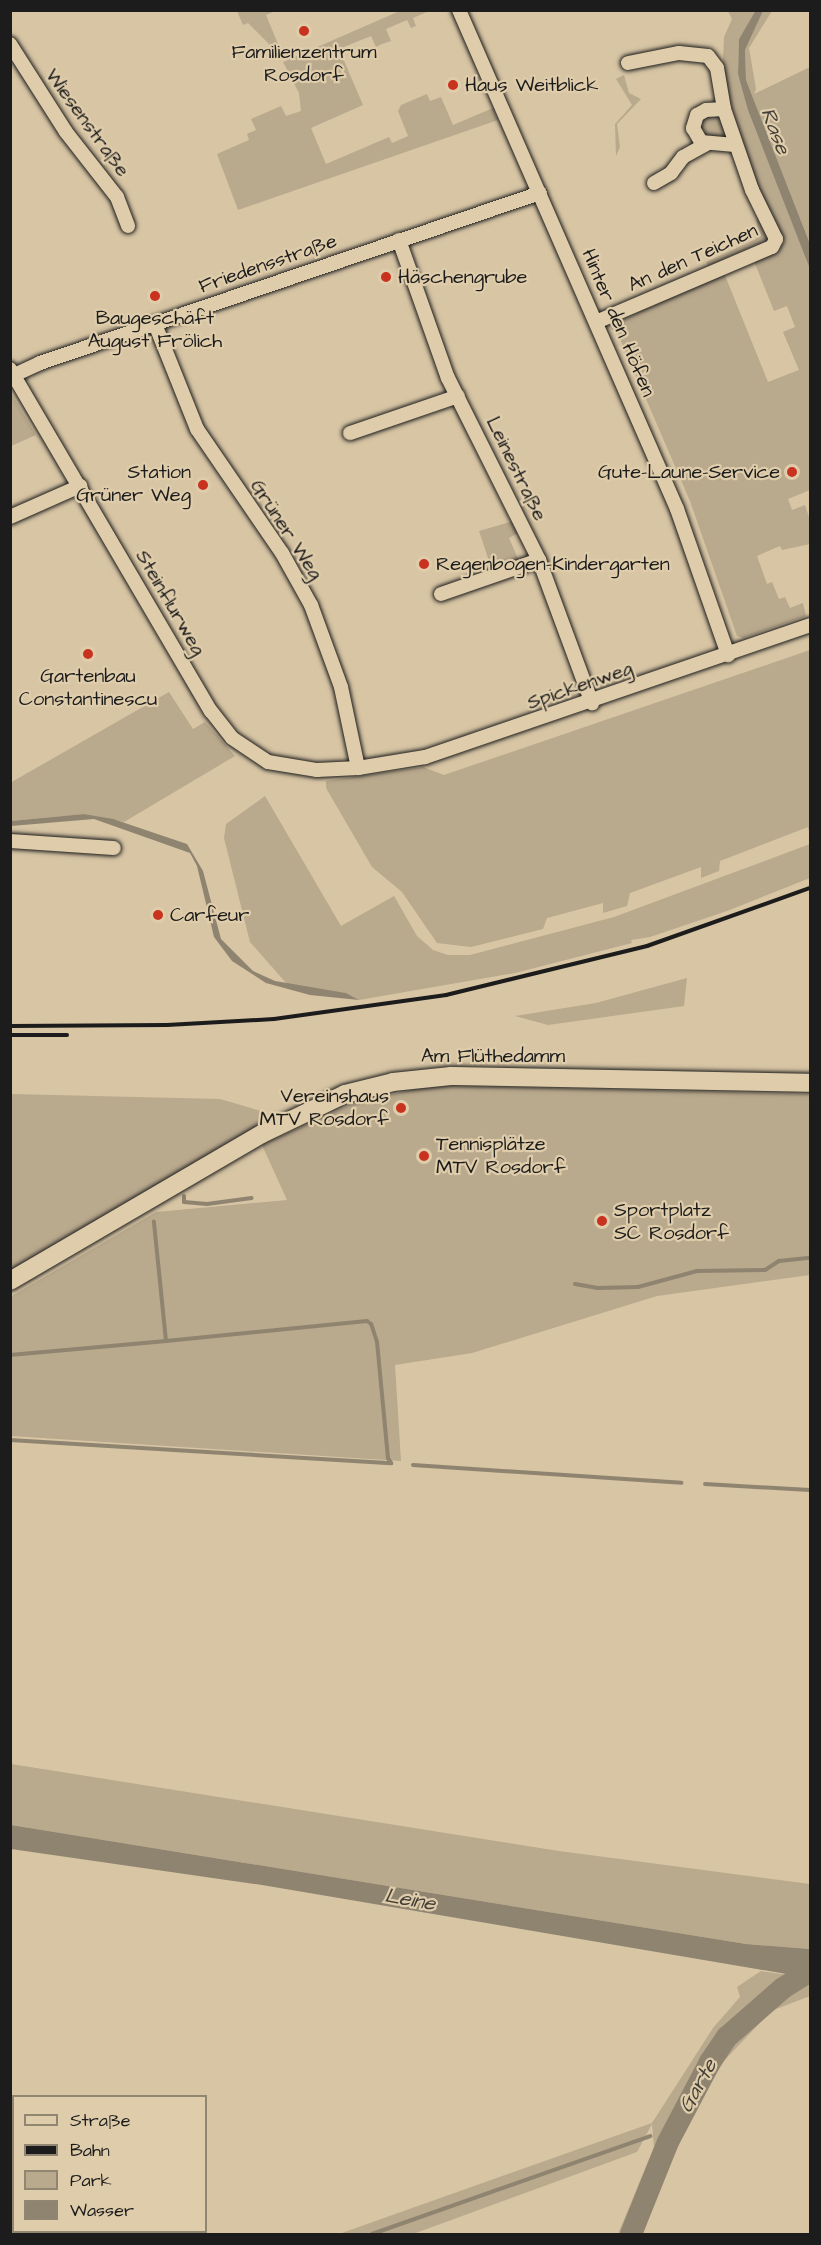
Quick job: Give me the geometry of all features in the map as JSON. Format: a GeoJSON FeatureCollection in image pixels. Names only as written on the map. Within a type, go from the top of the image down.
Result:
{"type":"FeatureCollection","features":[{"type":"Feature","properties":{"kind":"main road","name":"Am Flüthedamm"},"geometry":{"type":"LineString","coordinates":[[10,1281],[262,1134],[334,1099],[382,1085],[451,1076],[810,1083]]}},
{"type":"Feature","properties":{"kind":"street","name":"Hinter den Höfen"},"geometry":{"type":"LineString","coordinates":[[459,10],[680,518],[728,655]]}},
{"type":"Feature","properties":{"kind":"street","name":"Wiesenstraße"},"geometry":{"type":"LineString","coordinates":[[10,44],[66,132],[117,197],[128,226]]}},
{"type":"Feature","properties":{"kind":"street","name":"An den Teichen"},"geometry":{"type":"LineString","coordinates":[[596,322],[772,247],[776,239],[735,145],[724,109],[717,68],[708,56],[679,53],[627,63]]}},
{"type":"Feature","properties":{"kind":"street"},"geometry":{"type":"LineString","coordinates":[[706,144],[695,133],[695,119],[706,110],[724,109]]}},
{"type":"Feature","properties":{"kind":"street"},"geometry":{"type":"LineString","coordinates":[[654,183],[671,173],[684,157],[706,144],[735,145]]}},
{"type":"Feature","properties":{"kind":"street","name":"Friedensstraße"},"geometry":{"type":"LineString","coordinates":[[12,374],[540,193]]}},
{"type":"Feature","properties":{"kind":"street","name":"Leinestraße"},"geometry":{"type":"LineString","coordinates":[[399,240],[437,348],[458,396],[539,560],[592,703]]}},
{"type":"Feature","properties":{"kind":"street","name":"Grüner Weg"},"geometry":{"type":"LineString","coordinates":[[155,324],[197,429],[282,553],[311,605],[341,687],[358,768]]}},
{"type":"Feature","properties":{"kind":"street","name":"Steinflurweg"},"geometry":{"type":"LineString","coordinates":[[12,374],[211,711],[232,738],[254,755],[284,766],[358,768]]}},
{"type":"Feature","properties":{"kind":"street"},"geometry":{"type":"LineString","coordinates":[[350,433],[458,396]]}},
{"type":"Feature","properties":{"kind":"street"},"geometry":{"type":"LineString","coordinates":[[10,517],[80,486]]}},
{"type":"Feature","properties":{"kind":"street"},"geometry":{"type":"LineString","coordinates":[[441,594],[539,560]]}},
{"type":"Feature","properties":{"kind":"street","name":"Spickenweg"},"geometry":{"type":"LineString","coordinates":[[358,768],[444,752],[592,703],[810,625]]}},
{"type":"Feature","properties":{"kind":"street"},"geometry":{"type":"LineString","coordinates":[[10,841],[114,848]]}},
{"type":"Feature","properties":{"kind":"green space"},"geometry":{"type":"Polygon","coordinates":[[[402,10],[429,11],[413,18],[416,26],[411,28],[407,20],[386,29],[391,41],[376,47],[371,36],[339,49],[363,105],[311,128],[326,164],[389,137],[392,143],[408,136],[398,111],[401,105],[427,94],[430,101],[441,97],[453,125],[493,108],[498,120],[238,210],[217,154],[249,140],[247,134],[256,130],[251,119],[281,106],[286,116],[301,111],[299,93],[283,62],[402,10]]]}},
{"type":"Feature","properties":{"kind":"green space"},"geometry":{"type":"Polygon","coordinates":[[[237,11],[275,11],[266,15],[278,44],[271,46],[248,23],[243,25],[237,11]]]}},
{"type":"Feature","properties":{"kind":"green space"},"geometry":{"type":"Polygon","coordinates":[[[728,11],[756,11],[739,39],[738,74],[810,269],[810,490],[788,499],[792,510],[805,505],[810,520],[810,544],[782,550],[780,546],[757,556],[767,584],[772,582],[779,599],[785,597],[790,608],[803,603],[806,616],[743,638],[737,636],[690,501],[617,332],[611,329],[613,324],[724,273],[768,382],[799,370],[783,332],[795,327],[787,306],[774,311],[754,261],[779,249],[784,242],[759,189],[722,79],[724,37],[732,19],[728,11]]]}},
{"type":"Feature","properties":{"kind":"green space"},"geometry":{"type":"Polygon","coordinates":[[[763,11],[772,11],[749,48],[756,89],[754,94],[810,67],[810,244],[746,80],[745,50],[763,11]]]}},
{"type":"Feature","properties":{"kind":"green space"},"geometry":{"type":"Polygon","coordinates":[[[624,75],[629,93],[641,99],[617,124],[620,147],[616,156],[615,124],[632,105],[616,79],[624,75]]]}},
{"type":"Feature","properties":{"kind":"green space"},"geometry":{"type":"Polygon","coordinates":[[[714,114],[724,122],[728,141],[703,137],[699,129],[701,118],[714,114]]]}},
{"type":"Feature","properties":{"kind":"green space"},"geometry":{"type":"Polygon","coordinates":[[[760,218],[768,236],[765,241],[708,266],[706,262],[756,239],[759,233],[756,220],[760,218]]]}},
{"type":"Feature","properties":{"kind":"green space"},"geometry":{"type":"Polygon","coordinates":[[[11,393],[36,435],[11,446],[11,393]]]}},
{"type":"Feature","properties":{"kind":"green space"},"geometry":{"type":"Polygon","coordinates":[[[513,521],[518,533],[509,538],[519,561],[492,570],[479,531],[513,521]]]}},
{"type":"Feature","properties":{"kind":"green space"},"geometry":{"type":"Polygon","coordinates":[[[810,650],[810,836],[808,827],[720,861],[719,871],[701,878],[701,867],[630,893],[627,906],[603,913],[603,903],[547,918],[543,929],[471,947],[437,943],[402,892],[372,867],[326,788],[326,781],[423,767],[444,775],[810,650]]]}},
{"type":"Feature","properties":{"kind":"green space"},"geometry":{"type":"Polygon","coordinates":[[[169,692],[193,729],[205,722],[235,756],[124,822],[84,814],[11,821],[10,783],[169,692]]]}},
{"type":"Feature","properties":{"kind":"green space"},"geometry":{"type":"Polygon","coordinates":[[[265,796],[341,926],[394,896],[417,936],[433,950],[448,955],[470,955],[614,917],[810,844],[810,878],[727,911],[650,937],[631,940],[632,943],[515,973],[359,1000],[346,993],[287,984],[250,942],[224,838],[226,824],[265,796]]]}},
{"type":"Feature","properties":{"kind":"green space"},"geometry":{"type":"Polygon","coordinates":[[[687,978],[684,1006],[548,1025],[515,1016],[596,1003],[687,978]]]}},
{"type":"Feature","properties":{"kind":"green space"},"geometry":{"type":"Polygon","coordinates":[[[448,1086],[810,1094],[810,1275],[657,1296],[472,1353],[395,1365],[401,1461],[11,1436],[10,1297],[156,1212],[287,1200],[262,1145],[352,1104],[415,1089],[448,1086]]]}},
{"type":"Feature","properties":{"kind":"green space"},"geometry":{"type":"Polygon","coordinates":[[[11,1094],[220,1099],[261,1111],[265,1116],[257,1129],[11,1270],[11,1094]]]}},
{"type":"Feature","properties":{"kind":"green space"},"geometry":{"type":"Polygon","coordinates":[[[11,1764],[559,1851],[810,1884],[810,1949],[746,1944],[11,1825],[11,1764]]]}},
{"type":"Feature","properties":{"kind":"green space"},"geometry":{"type":"Polygon","coordinates":[[[761,1971],[810,1978],[810,1996],[771,2011],[724,2061],[691,2117],[664,2176],[643,2234],[618,2234],[654,2147],[652,2124],[637,2152],[413,2234],[339,2234],[652,2123],[713,2028],[740,1997],[737,1987],[761,1971]]]}},
{"type":"Feature","properties":{"kind":"water"},"geometry":{"type":"Polygon","coordinates":[[[756,10],[763,11],[745,50],[746,80],[810,244],[810,269],[748,110],[738,74],[739,39],[756,10]]]}},
{"type":"Feature","properties":{"kind":"water"},"geometry":{"type":"Polygon","coordinates":[[[84,814],[113,819],[187,844],[203,871],[221,939],[253,971],[275,981],[346,993],[359,1000],[310,995],[266,983],[232,961],[214,937],[197,866],[190,853],[94,819],[11,826],[11,821],[84,814]]]}},
{"type":"Feature","properties":{"kind":"water","name":"Leine"},"geometry":{"type":"Polygon","coordinates":[[[11,1825],[746,1944],[810,1949],[810,1978],[262,1885],[11,1849],[11,1825]]]}},
{"type":"Feature","properties":{"kind":"waterway"},"geometry":{"type":"LineString","coordinates":[[184,1196],[184,1202],[207,1204],[252,1198]]}},
{"type":"Feature","properties":{"kind":"waterway"},"geometry":{"type":"LineString","coordinates":[[10,1440],[391,1463],[388,1458],[377,1342],[371,1324],[367,1321],[166,1341],[154,1222]]}},
{"type":"Feature","properties":{"kind":"waterway"},"geometry":{"type":"LineString","coordinates":[[575,1284],[598,1288],[638,1287],[697,1271],[765,1270],[779,1261],[810,1258]]}},
{"type":"Feature","properties":{"kind":"waterway"},"geometry":{"type":"LineString","coordinates":[[10,1355],[166,1341]]}},
{"type":"Feature","properties":{"kind":"waterway"},"geometry":{"type":"LineString","coordinates":[[413,1465],[681,1483]]}},
{"type":"Feature","properties":{"kind":"waterway"},"geometry":{"type":"LineString","coordinates":[[705,1484],[810,1490]]}},
{"type":"Feature","properties":{"kind":"waterway","name":"Garte"},"geometry":{"type":"LineString","coordinates":[[631,2234],[668,2142],[710,2062],[727,2037],[783,1988],[810,1971]]}},
{"type":"Feature","properties":{"kind":"waterway"},"geometry":{"type":"LineString","coordinates":[[372,2234],[650,2136]]}},
{"type":"Feature","properties":{"kind":"railway"},"geometry":{"type":"LineString","coordinates":[[10,1026],[167,1025],[274,1019],[446,995],[647,946],[810,888]]}},
{"type":"Feature","properties":{"kind":"railway"},"geometry":{"type":"LineString","coordinates":[[10,1035],[67,1035]]}},
{"type":"Feature","properties":{"kind":"place","name":"Familienzentrum Rosdorf"},"geometry":{"type":"Point","coordinates":[304,31]}},
{"type":"Feature","properties":{"kind":"place","name":"Haus Weitblick"},"geometry":{"type":"Point","coordinates":[453,85]}},
{"type":"Feature","properties":{"kind":"place","name":"Häschengrube"},"geometry":{"type":"Point","coordinates":[386,277]}},
{"type":"Feature","properties":{"kind":"place","name":"Baugeschäft August Frölich"},"geometry":{"type":"Point","coordinates":[155,296]}},
{"type":"Feature","properties":{"kind":"place","name":"Gute-Laune-Service"},"geometry":{"type":"Point","coordinates":[792,472]}},
{"type":"Feature","properties":{"kind":"place","name":"Station Grüner Weg"},"geometry":{"type":"Point","coordinates":[203,485]}},
{"type":"Feature","properties":{"kind":"place","name":"Regenbogen-Kindergarten"},"geometry":{"type":"Point","coordinates":[424,564]}},
{"type":"Feature","properties":{"kind":"place","name":"Gartenbau Constantinescu"},"geometry":{"type":"Point","coordinates":[88,654]}},
{"type":"Feature","properties":{"kind":"place","name":"Carfeur"},"geometry":{"type":"Point","coordinates":[158,915]}},
{"type":"Feature","properties":{"kind":"place","name":"Vereinshaus MTV Rosdorf"},"geometry":{"type":"Point","coordinates":[401,1108]}},
{"type":"Feature","properties":{"kind":"place","name":"Tennisplätze MTV Rosdorf"},"geometry":{"type":"Point","coordinates":[424,1156]}},
{"type":"Feature","properties":{"kind":"place","name":"Sportplatz SC Rosdorf"},"geometry":{"type":"Point","coordinates":[602,1221]}},
{"type":"Feature","properties":{"kind":"water label","name":"Rase"},"geometry":{"type":"Point","coordinates":[775,131]}}]}
